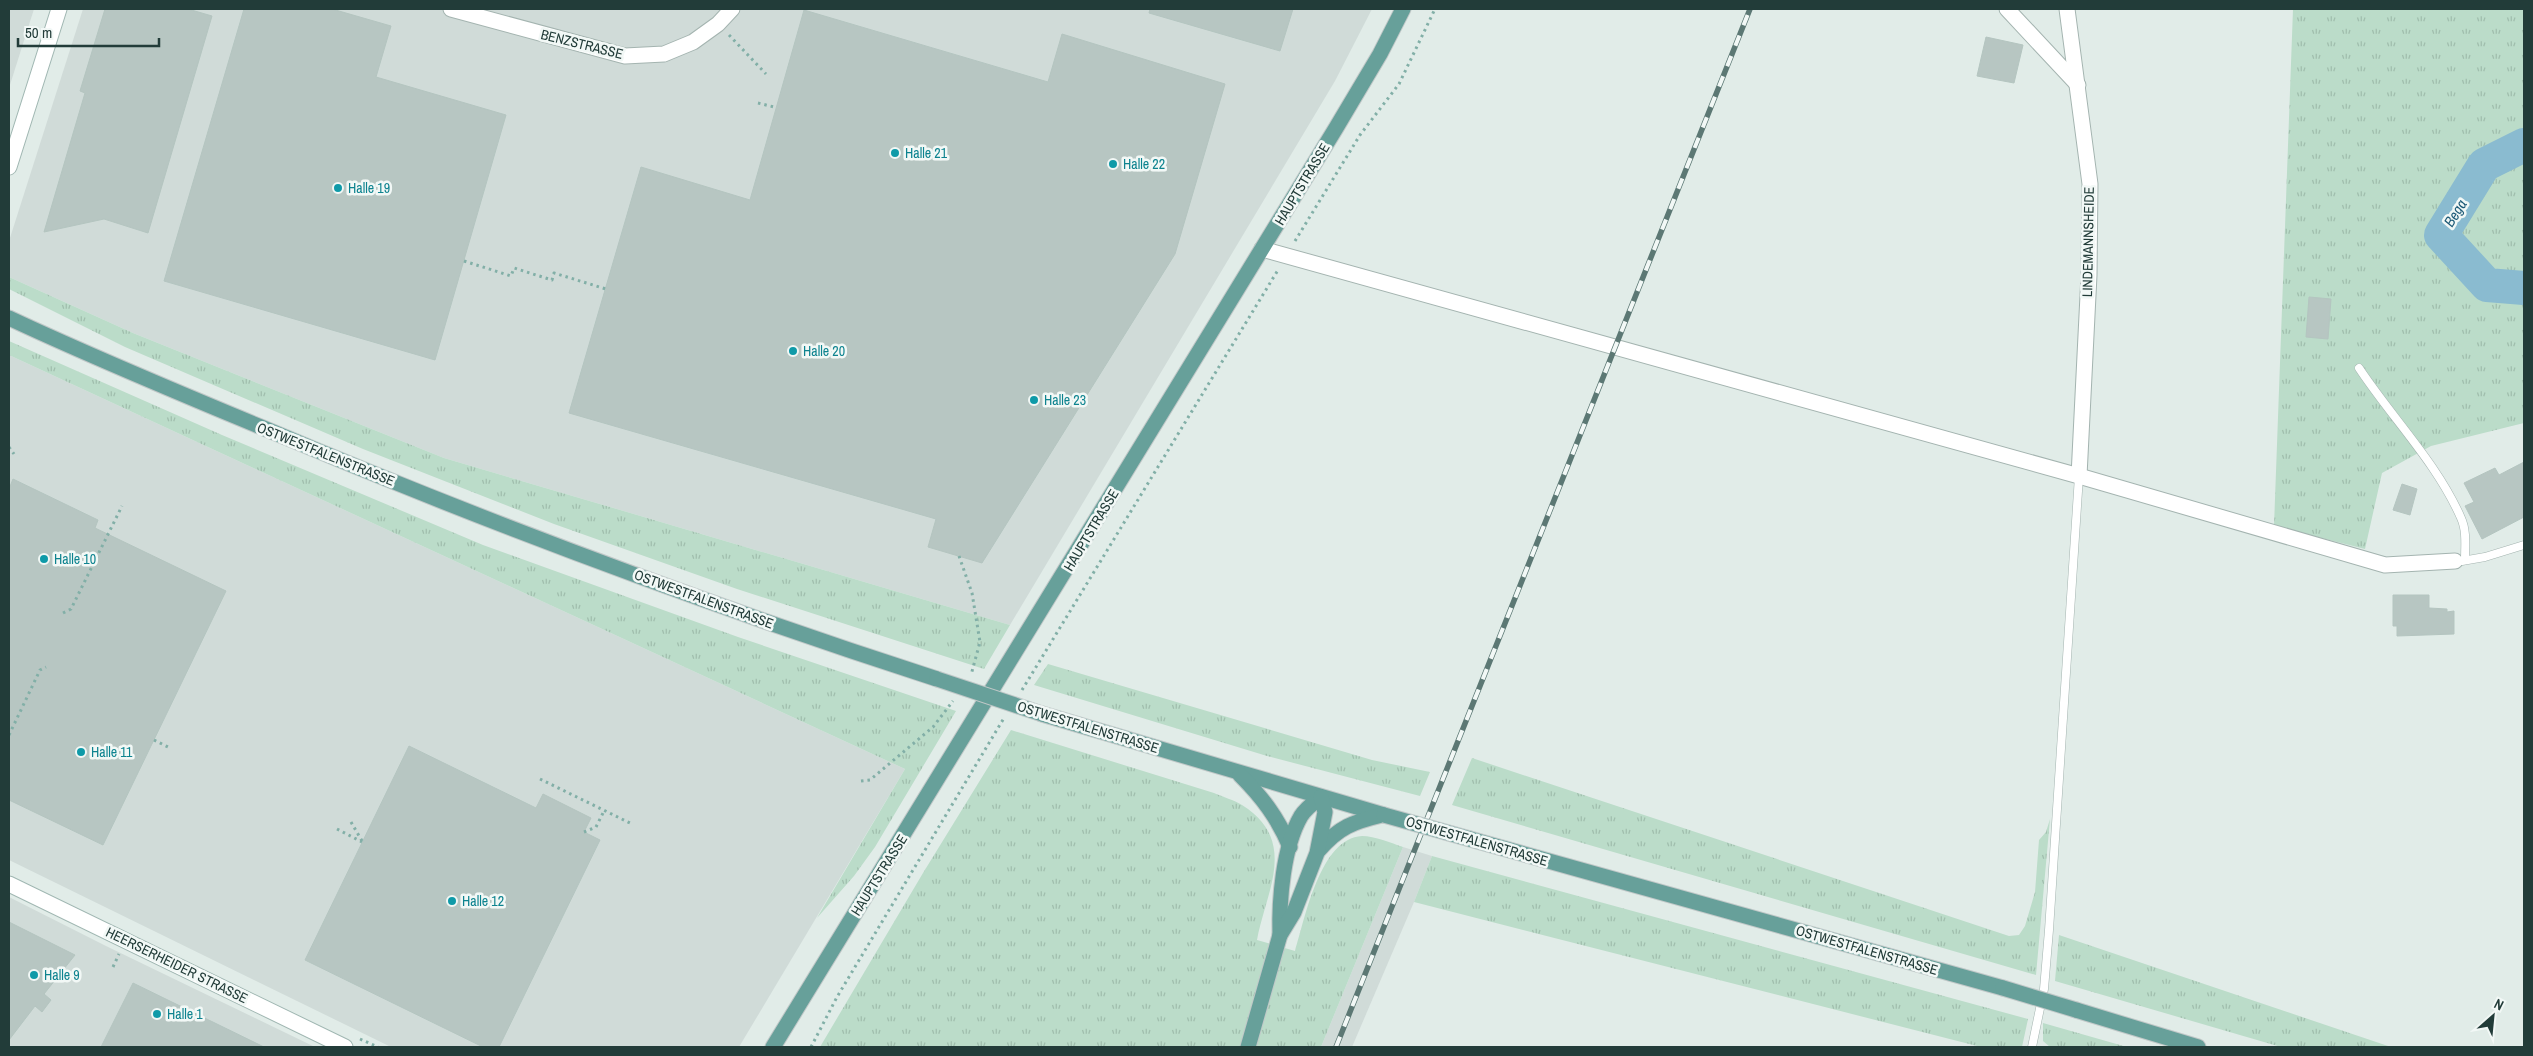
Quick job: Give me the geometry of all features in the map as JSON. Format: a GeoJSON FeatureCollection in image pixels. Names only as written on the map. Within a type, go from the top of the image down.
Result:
{"type":"FeatureCollection","features":[{"type":"Feature","properties":{"kind":"main road","name":"HAUPTSTRASSE"},"geometry":{"type":"LineString","coordinates":[[773,1047],[1262,250],[1380,54],[1403,9]]}},
{"type":"Feature","properties":{"kind":"main road","name":"OSTWESTFALENSTRASSE"},"geometry":{"type":"LineString","coordinates":[[12,319],[253,424],[494,522],[714,604],[1042,714],[1321,797],[2003,988],[2198,1047]]}},
{"type":"Feature","properties":{"kind":"main road"},"geometry":{"type":"LineString","coordinates":[[1238,773],[1264,799],[1282,826],[1290,847]]}},
{"type":"Feature","properties":{"kind":"main road"},"geometry":{"type":"LineString","coordinates":[[1248,1047],[1280,935],[1294,912],[1317,854],[1325,812],[1321,797],[1309,806],[1301,817],[1290,847],[1279,902],[1280,935]]}},
{"type":"Feature","properties":{"kind":"main road"},"geometry":{"type":"LineString","coordinates":[[1317,854],[1332,836],[1344,826],[1384,814]]}},
{"type":"Feature","properties":{"kind":"street"},"geometry":{"type":"LineString","coordinates":[[9,167],[59,9]]}},
{"type":"Feature","properties":{"kind":"street","name":"BENZSTRASSE"},"geometry":{"type":"LineString","coordinates":[[451,9],[625,56],[664,54],[693,42],[718,24],[732,9]]}},
{"type":"Feature","properties":{"kind":"street"},"geometry":{"type":"LineString","coordinates":[[2007,9],[2078,85]]}},
{"type":"Feature","properties":{"kind":"street","name":"LINDEMANNSHEIDE"},"geometry":{"type":"LineString","coordinates":[[2067,9],[2090,184],[2089,275],[2079,476]]}},
{"type":"Feature","properties":{"kind":"street"},"geometry":{"type":"LineString","coordinates":[[1262,250],[1287,255],[2079,476],[2385,565],[2460,561]]}},
{"type":"Feature","properties":{"kind":"street","name":"HEERSERHEIDER STRASSE"},"geometry":{"type":"LineString","coordinates":[[9,884],[346,1047]]}},
{"type":"Feature","properties":{"kind":"lane"},"geometry":{"type":"LineString","coordinates":[[2359,368],[2383,404],[2429,464],[2462,519],[2465,536],[2460,561],[2485,557],[2524,545]]}},
{"type":"Feature","properties":{"kind":"lane"},"geometry":{"type":"LineString","coordinates":[[2032,1047],[2044,989],[2049,930],[2079,476]]}},
{"type":"Feature","properties":{"kind":"path"},"geometry":{"type":"LineString","coordinates":[[1018,697],[1360,136],[1398,84],[1435,9]]}},
{"type":"Feature","properties":{"kind":"path"},"geometry":{"type":"LineString","coordinates":[[718,24],[766,74]]}},
{"type":"Feature","properties":{"kind":"path"},"geometry":{"type":"LineString","coordinates":[[758,103],[774,107]]}},
{"type":"Feature","properties":{"kind":"path"},"geometry":{"type":"LineString","coordinates":[[464,261],[511,276],[514,268],[552,280],[554,273],[606,289]]}},
{"type":"Feature","properties":{"kind":"path"},"geometry":{"type":"LineString","coordinates":[[9,447],[14,454]]}},
{"type":"Feature","properties":{"kind":"path"},"geometry":{"type":"LineString","coordinates":[[63,613],[71,609],[122,506]]}},
{"type":"Feature","properties":{"kind":"path"},"geometry":{"type":"LineString","coordinates":[[9,735],[40,670],[46,667]]}},
{"type":"Feature","properties":{"kind":"path"},"geometry":{"type":"LineString","coordinates":[[810,1047],[837,998],[1007,714]]}},
{"type":"Feature","properties":{"kind":"path"},"geometry":{"type":"LineString","coordinates":[[154,740],[170,748]]}},
{"type":"Feature","properties":{"kind":"path"},"geometry":{"type":"LineString","coordinates":[[540,779],[632,824]]}},
{"type":"Feature","properties":{"kind":"path"},"geometry":{"type":"LineString","coordinates":[[584,832],[596,827],[604,811]]}},
{"type":"Feature","properties":{"kind":"path"},"geometry":{"type":"LineString","coordinates":[[336,829],[362,842],[351,822]]}},
{"type":"Feature","properties":{"kind":"shaded area"},"geometry":{"type":"Polygon","coordinates":[[[9,9],[34,9],[9,88],[9,9]]]}},
{"type":"Feature","properties":{"kind":"shaded area"},"geometry":{"type":"Polygon","coordinates":[[[83,9],[1372,9],[1335,81],[1010,625],[444,458],[133,333],[9,277],[9,241],[83,9]]]}},
{"type":"Feature","properties":{"kind":"shaded area"},"geometry":{"type":"Polygon","coordinates":[[[9,355],[905,769],[739,1047],[391,1047],[9,860],[9,355]]]}},
{"type":"Feature","properties":{"kind":"shaded area"},"geometry":{"type":"Polygon","coordinates":[[[1403,847],[1432,856],[1414,902],[1352,1047],[1321,1047],[1403,847]]]}},
{"type":"Feature","properties":{"kind":"shaded area"},"geometry":{"type":"Polygon","coordinates":[[[9,897],[106,946],[315,1047],[9,1047],[9,897]]]}},
{"type":"Feature","properties":{"kind":"green space"},"geometry":{"type":"Polygon","coordinates":[[[2293,9],[2524,9],[2524,423],[2431,446],[2382,473],[2365,549],[2274,526],[2293,9]]]}},
{"type":"Feature","properties":{"kind":"green space"},"geometry":{"type":"Polygon","coordinates":[[[9,277],[133,333],[444,458],[1010,625],[984,669],[737,589],[554,524],[363,449],[125,347],[9,289],[9,277]]]}},
{"type":"Feature","properties":{"kind":"green space"},"geometry":{"type":"Polygon","coordinates":[[[9,341],[222,435],[483,545],[738,637],[956,711],[875,847],[854,876],[817,918],[905,769],[9,355],[9,341]]]}},
{"type":"Feature","properties":{"kind":"green space"},"geometry":{"type":"Polygon","coordinates":[[[1048,664],[1372,760],[1430,772],[1420,796],[1267,756],[1034,685],[1048,664]]]}},
{"type":"Feature","properties":{"kind":"green space"},"geometry":{"type":"Polygon","coordinates":[[[1011,730],[1214,793],[1242,805],[1259,819],[1270,834],[1274,851],[1274,868],[1257,940],[1295,951],[1316,882],[1335,850],[1347,840],[1367,836],[1403,847],[1321,1047],[820,1047],[923,873],[1011,730]]]}},
{"type":"Feature","properties":{"kind":"green space"},"geometry":{"type":"Polygon","coordinates":[[[1472,758],[2009,936],[2019,935],[2025,926],[2035,892],[2039,840],[2046,832],[2050,819],[2036,975],[1452,805],[1472,758]]]}},
{"type":"Feature","properties":{"kind":"green space"},"geometry":{"type":"Polygon","coordinates":[[[1432,856],[2028,1019],[2022,1047],[1981,1047],[1414,902],[1432,856]]]}},
{"type":"Feature","properties":{"kind":"green space"},"geometry":{"type":"Polygon","coordinates":[[[2059,935],[2391,1047],[2281,1047],[2055,981],[2059,935]]]}},
{"type":"Feature","properties":{"kind":"green space"},"geometry":{"type":"Polygon","coordinates":[[[2043,1023],[2127,1047],[2050,1047],[2043,1041],[2043,1023]]]}},
{"type":"Feature","properties":{"kind":"building"},"geometry":{"type":"Polygon","coordinates":[[[105,9],[188,9],[212,16],[148,233],[104,219],[44,232],[85,93],[80,91],[105,9]]]}},
{"type":"Feature","properties":{"kind":"building","name":"Halle 19"},"geometry":{"type":"Polygon","coordinates":[[[244,9],[332,9],[391,26],[376,77],[506,115],[435,360],[164,281],[244,9]]]}},
{"type":"Feature","properties":{"kind":"building"},"geometry":{"type":"Polygon","coordinates":[[[1150,9],[1293,9],[1280,51],[1149,13],[1150,9]]]}},
{"type":"Feature","properties":{"kind":"building"},"geometry":{"type":"Polygon","coordinates":[[[804,10],[1048,82],[1062,34],[1225,84],[1175,254],[982,563],[928,547],[936,519],[569,413],[641,167],[750,200],[804,10]]]}},
{"type":"Feature","properties":{"kind":"building"},"geometry":{"type":"Polygon","coordinates":[[[1986,37],[2023,45],[2014,83],[1977,76],[1986,37]]]}},
{"type":"Feature","properties":{"kind":"building"},"geometry":{"type":"Polygon","coordinates":[[[2309,297],[2331,299],[2328,339],[2306,337],[2309,297]]]}},
{"type":"Feature","properties":{"kind":"building"},"geometry":{"type":"Polygon","coordinates":[[[2524,462],[2524,517],[2482,539],[2465,506],[2474,502],[2464,483],[2495,468],[2499,475],[2524,462]]]}},
{"type":"Feature","properties":{"kind":"building"},"geometry":{"type":"Polygon","coordinates":[[[13,479],[98,520],[95,528],[226,591],[103,845],[9,800],[9,489],[13,479]]]}},
{"type":"Feature","properties":{"kind":"building"},"geometry":{"type":"Polygon","coordinates":[[[2402,484],[2417,489],[2410,515],[2393,510],[2402,484]]]}},
{"type":"Feature","properties":{"kind":"building"},"geometry":{"type":"Polygon","coordinates":[[[2393,595],[2429,595],[2429,608],[2447,609],[2447,612],[2454,611],[2454,634],[2397,636],[2397,626],[2393,626],[2393,595]]]}},
{"type":"Feature","properties":{"kind":"building","name":"Halle 12"},"geometry":{"type":"Polygon","coordinates":[[[409,746],[536,808],[543,794],[591,818],[584,832],[600,840],[499,1047],[483,1047],[305,960],[409,746]]]}},
{"type":"Feature","properties":{"kind":"building","name":"Halle 9"},"geometry":{"type":"Polygon","coordinates":[[[9,922],[75,955],[44,994],[51,1000],[42,1012],[35,1006],[9,1040],[9,922]]]}},
{"type":"Feature","properties":{"kind":"building","name":"Halle 1"},"geometry":{"type":"Polygon","coordinates":[[[133,983],[264,1047],[101,1047],[133,983]]]}},
{"type":"Feature","properties":{"kind":"waterway","name":"Bega"},"geometry":{"type":"LineString","coordinates":[[2524,145],[2484,165],[2441,235],[2487,285],[2524,288]]}},
{"type":"Feature","properties":{"kind":"railway"},"geometry":{"type":"LineString","coordinates":[[1336,1047],[1750,9]]}},
{"type":"Feature","properties":{"kind":"place","name":"Halle 21"},"geometry":{"type":"Point","coordinates":[895,153]}},
{"type":"Feature","properties":{"kind":"place","name":"Halle 22"},"geometry":{"type":"Point","coordinates":[1113,164]}},
{"type":"Feature","properties":{"kind":"place","name":"Halle 19"},"geometry":{"type":"Point","coordinates":[338,188]}},
{"type":"Feature","properties":{"kind":"place","name":"Halle 20"},"geometry":{"type":"Point","coordinates":[793,351]}},
{"type":"Feature","properties":{"kind":"place","name":"Halle 23"},"geometry":{"type":"Point","coordinates":[1034,400]}},
{"type":"Feature","properties":{"kind":"place","name":"Halle 10"},"geometry":{"type":"Point","coordinates":[44,559]}},
{"type":"Feature","properties":{"kind":"place","name":"Halle 11"},"geometry":{"type":"Point","coordinates":[81,752]}},
{"type":"Feature","properties":{"kind":"place","name":"Halle 12"},"geometry":{"type":"Point","coordinates":[452,901]}},
{"type":"Feature","properties":{"kind":"place","name":"Halle 9"},"geometry":{"type":"Point","coordinates":[34,975]}},
{"type":"Feature","properties":{"kind":"place","name":"Halle 1"},"geometry":{"type":"Point","coordinates":[157,1014]}}]}
